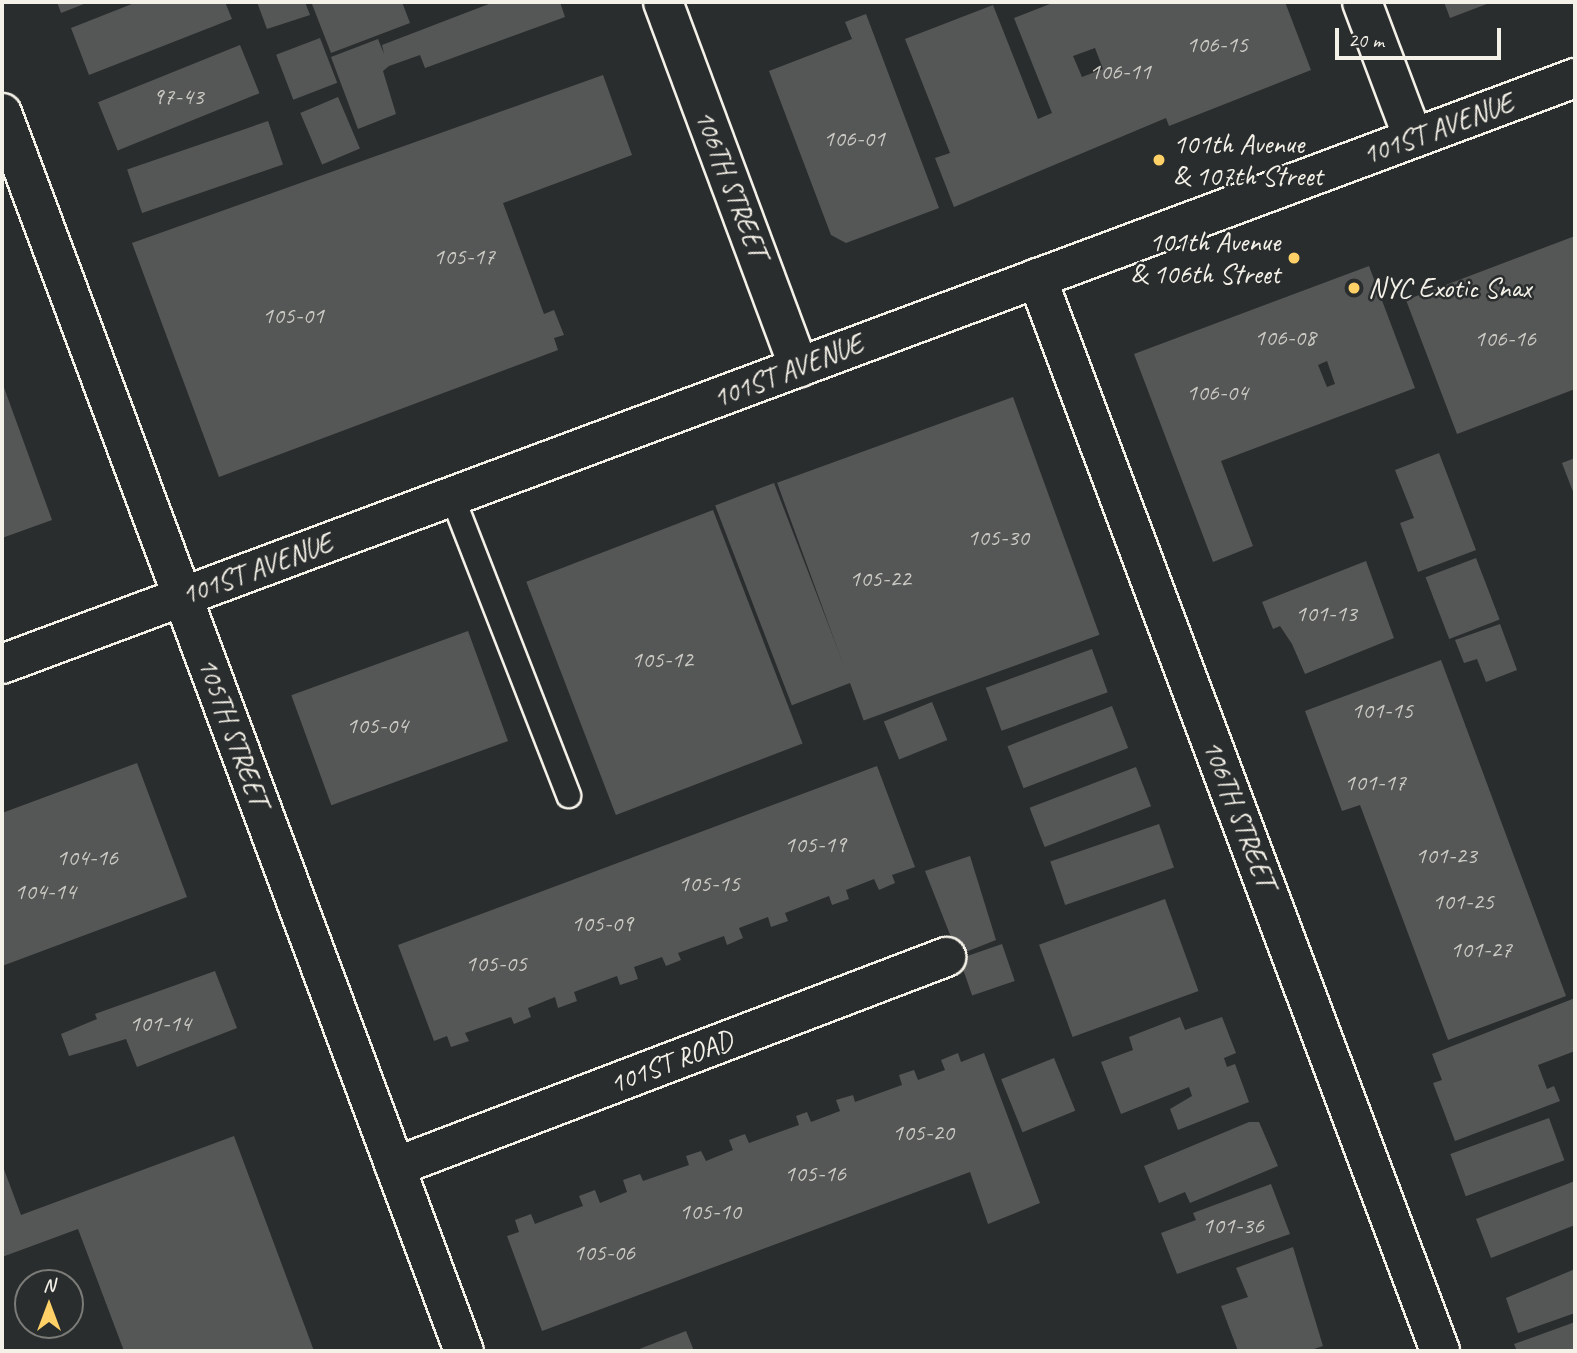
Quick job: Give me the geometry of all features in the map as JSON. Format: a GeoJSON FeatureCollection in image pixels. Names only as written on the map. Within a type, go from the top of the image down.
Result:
{"type":"FeatureCollection","features":[{"type":"Feature","properties":{"kind":"street","name":"106TH STREET"},"geometry":{"type":"LineString","coordinates":[[663,2],[799,367]]}},
{"type":"Feature","properties":{"kind":"street"},"geometry":{"type":"LineString","coordinates":[[1362,2],[1413,138]]}},
{"type":"Feature","properties":{"kind":"street","name":"101ST AVENUE"},"geometry":{"type":"LineString","coordinates":[[2,664],[1575,78]]}},
{"type":"Feature","properties":{"kind":"street","name":"105TH STREET"},"geometry":{"type":"LineString","coordinates":[[2,113],[464,1351]]}},
{"type":"Feature","properties":{"kind":"street","name":"106TH STREET"},"geometry":{"type":"LineString","coordinates":[[1037,278],[1440,1351]]}},
{"type":"Feature","properties":{"kind":"street","name":"101ST ROAD"},"geometry":{"type":"LineString","coordinates":[[395,1167],[946,957]]}},
{"type":"Feature","properties":{"kind":"lane"},"geometry":{"type":"LineString","coordinates":[[452,497],[568,795]]}},
{"type":"Feature","properties":{"kind":"building"},"geometry":{"type":"Polygon","coordinates":[[[57,2],[89,2],[61,13],[57,2]]]}},
{"type":"Feature","properties":{"kind":"building"},"geometry":{"type":"Polygon","coordinates":[[[137,2],[225,2],[232,19],[89,75],[71,28],[137,2]]]}},
{"type":"Feature","properties":{"kind":"building"},"geometry":{"type":"Polygon","coordinates":[[[257,2],[305,2],[310,15],[267,29],[257,2]]]}},
{"type":"Feature","properties":{"kind":"building"},"geometry":{"type":"Polygon","coordinates":[[[402,2],[410,23],[331,53],[312,4],[402,2]]]}},
{"type":"Feature","properties":{"kind":"building"},"geometry":{"type":"Polygon","coordinates":[[[494,2],[560,2],[565,17],[425,68],[420,55],[389,66],[383,71],[396,114],[358,129],[331,57],[378,39],[384,54],[382,45],[494,2]]]}},
{"type":"Feature","properties":{"kind":"building"},"geometry":{"type":"Polygon","coordinates":[[[1055,2],[1285,2],[1311,70],[1169,126],[1166,118],[954,207],[935,158],[950,153],[905,39],[993,5],[1038,119],[1052,113],[1014,18],[1055,2]],[[1095,48],[1073,56],[1082,77],[1103,69],[1095,48]]]}},
{"type":"Feature","properties":{"kind":"building"},"geometry":{"type":"Polygon","coordinates":[[[1444,2],[1492,2],[1450,18],[1444,2]]]}},
{"type":"Feature","properties":{"kind":"building"},"geometry":{"type":"Polygon","coordinates":[[[866,14],[939,208],[846,243],[831,235],[769,71],[852,39],[845,22],[866,14]]]}},
{"type":"Feature","properties":{"kind":"building"},"geometry":{"type":"Polygon","coordinates":[[[320,38],[337,83],[293,100],[276,55],[320,38]]]}},
{"type":"Feature","properties":{"kind":"building"},"geometry":{"type":"Polygon","coordinates":[[[240,45],[259,93],[118,151],[98,102],[240,45]]]}},
{"type":"Feature","properties":{"kind":"building"},"geometry":{"type":"Polygon","coordinates":[[[603,75],[632,155],[503,203],[544,314],[554,310],[564,335],[554,338],[558,350],[219,477],[132,243],[603,75]]]}},
{"type":"Feature","properties":{"kind":"building"},"geometry":{"type":"Polygon","coordinates":[[[338,97],[360,149],[322,165],[300,113],[338,97]]]}},
{"type":"Feature","properties":{"kind":"building"},"geometry":{"type":"Polygon","coordinates":[[[268,121],[283,164],[142,213],[127,170],[268,121]]]}},
{"type":"Feature","properties":{"kind":"building"},"geometry":{"type":"Polygon","coordinates":[[[1575,236],[1575,389],[1457,434],[1406,300],[1575,236]]]}},
{"type":"Feature","properties":{"kind":"building"},"geometry":{"type":"Polygon","coordinates":[[[1369,266],[1415,388],[1221,461],[1253,546],[1213,562],[1134,354],[1369,266]],[[1327,361],[1318,365],[1327,387],[1335,384],[1327,361]]]}},
{"type":"Feature","properties":{"kind":"building"},"geometry":{"type":"Polygon","coordinates":[[[2,382],[52,520],[2,538],[2,382]]]}},
{"type":"Feature","properties":{"kind":"building"},"geometry":{"type":"Polygon","coordinates":[[[1013,397],[1100,635],[864,721],[777,483],[1013,397]]]}},
{"type":"Feature","properties":{"kind":"building"},"geometry":{"type":"Polygon","coordinates":[[[1439,453],[1476,550],[1418,572],[1400,523],[1414,518],[1395,470],[1439,453]]]}},
{"type":"Feature","properties":{"kind":"building"},"geometry":{"type":"Polygon","coordinates":[[[1575,458],[1575,497],[1562,463],[1575,458]]]}},
{"type":"Feature","properties":{"kind":"building"},"geometry":{"type":"Polygon","coordinates":[[[774,483],[851,683],[792,705],[715,506],[774,483]]]}},
{"type":"Feature","properties":{"kind":"building"},"geometry":{"type":"Polygon","coordinates":[[[713,510],[803,743],[616,815],[526,582],[713,510]]]}},
{"type":"Feature","properties":{"kind":"building"},"geometry":{"type":"Polygon","coordinates":[[[1476,558],[1500,620],[1449,639],[1426,577],[1476,558]]]}},
{"type":"Feature","properties":{"kind":"building"},"geometry":{"type":"Polygon","coordinates":[[[1366,561],[1394,638],[1305,674],[1292,644],[1280,626],[1273,629],[1262,602],[1366,561]]]}},
{"type":"Feature","properties":{"kind":"building"},"geometry":{"type":"Polygon","coordinates":[[[1500,624],[1517,670],[1486,682],[1477,659],[1464,663],[1455,640],[1500,624]]]}},
{"type":"Feature","properties":{"kind":"building"},"geometry":{"type":"Polygon","coordinates":[[[468,631],[508,741],[331,805],[291,695],[468,631]]]}},
{"type":"Feature","properties":{"kind":"building"},"geometry":{"type":"Polygon","coordinates":[[[1092,649],[1108,692],[1002,731],[986,688],[1092,649]]]}},
{"type":"Feature","properties":{"kind":"building"},"geometry":{"type":"Polygon","coordinates":[[[1441,660],[1566,996],[1448,1040],[1360,805],[1342,811],[1305,711],[1441,660]]]}},
{"type":"Feature","properties":{"kind":"building"},"geometry":{"type":"Polygon","coordinates":[[[932,702],[947,740],[899,759],[884,721],[932,702]]]}},
{"type":"Feature","properties":{"kind":"building"},"geometry":{"type":"Polygon","coordinates":[[[1112,706],[1128,748],[1024,788],[1007,746],[1112,706]]]}},
{"type":"Feature","properties":{"kind":"building"},"geometry":{"type":"Polygon","coordinates":[[[137,763],[187,897],[2,966],[2,813],[137,763]]]}},
{"type":"Feature","properties":{"kind":"building"},"geometry":{"type":"Polygon","coordinates":[[[877,766],[915,867],[892,875],[895,883],[879,890],[874,879],[846,890],[849,899],[832,905],[829,896],[785,913],[788,921],[771,927],[768,917],[739,928],[743,938],[727,945],[724,936],[678,953],[681,960],[666,966],[662,957],[634,967],[638,979],[620,985],[617,976],[574,992],[577,1001],[558,1008],[555,997],[528,1008],[531,1017],[514,1024],[511,1017],[465,1033],[469,1041],[451,1047],[447,1036],[434,1041],[398,945],[877,766]]]}},
{"type":"Feature","properties":{"kind":"building"},"geometry":{"type":"Polygon","coordinates":[[[1136,767],[1151,806],[1045,847],[1030,808],[1136,767]]]}},
{"type":"Feature","properties":{"kind":"building"},"geometry":{"type":"Polygon","coordinates":[[[1159,824],[1174,867],[1065,905],[1050,861],[1159,824]]]}},
{"type":"Feature","properties":{"kind":"building"},"geometry":{"type":"Polygon","coordinates":[[[970,856],[996,940],[958,955],[925,871],[970,856]]]}},
{"type":"Feature","properties":{"kind":"building"},"geometry":{"type":"Polygon","coordinates":[[[1165,899],[1199,991],[1073,1037],[1039,945],[1165,899]]]}},
{"type":"Feature","properties":{"kind":"building"},"geometry":{"type":"Polygon","coordinates":[[[1002,944],[1015,981],[972,996],[959,959],[1002,944]]]}},
{"type":"Feature","properties":{"kind":"building"},"geometry":{"type":"Polygon","coordinates":[[[215,971],[237,1028],[137,1067],[126,1039],[69,1056],[61,1034],[97,1019],[95,1014],[215,971]]]}},
{"type":"Feature","properties":{"kind":"building"},"geometry":{"type":"Polygon","coordinates":[[[1575,998],[1575,1051],[1538,1065],[1547,1089],[1554,1086],[1560,1101],[1455,1141],[1433,1083],[1442,1080],[1432,1054],[1575,998]]]}},
{"type":"Feature","properties":{"kind":"building"},"geometry":{"type":"Polygon","coordinates":[[[1180,1017],[1185,1030],[1222,1017],[1236,1053],[1224,1058],[1227,1067],[1235,1064],[1249,1102],[1178,1130],[1170,1109],[1192,1096],[1189,1087],[1121,1114],[1101,1062],[1133,1050],[1129,1037],[1180,1017]]]}},
{"type":"Feature","properties":{"kind":"building"},"geometry":{"type":"Polygon","coordinates":[[[958,1053],[961,1062],[984,1053],[1040,1203],[988,1224],[970,1172],[542,1331],[507,1236],[519,1232],[515,1220],[531,1214],[535,1224],[583,1206],[579,1196],[595,1190],[600,1203],[627,1192],[623,1180],[640,1174],[643,1181],[689,1165],[686,1156],[701,1151],[706,1161],[733,1150],[729,1140],[745,1134],[749,1143],[799,1125],[796,1116],[807,1112],[811,1122],[840,1111],[836,1100],[853,1095],[855,1102],[902,1085],[899,1075],[914,1070],[918,1080],[945,1070],[941,1060],[958,1053]]]}},
{"type":"Feature","properties":{"kind":"building"},"geometry":{"type":"Polygon","coordinates":[[[1054,1058],[1075,1111],[1023,1132],[1001,1079],[1054,1058]]]}},
{"type":"Feature","properties":{"kind":"building"},"geometry":{"type":"Polygon","coordinates":[[[1549,1118],[1564,1160],[1466,1196],[1450,1154],[1549,1118]]]}},
{"type":"Feature","properties":{"kind":"building"},"geometry":{"type":"Polygon","coordinates":[[[1249,1122],[1259,1122],[1278,1166],[1190,1203],[1185,1192],[1159,1203],[1144,1166],[1249,1122]]]}},
{"type":"Feature","properties":{"kind":"building"},"geometry":{"type":"Polygon","coordinates":[[[234,1136],[314,1351],[124,1351],[78,1229],[2,1257],[2,1164],[21,1215],[234,1136]]]}},
{"type":"Feature","properties":{"kind":"building"},"geometry":{"type":"Polygon","coordinates":[[[1575,1181],[1575,1225],[1491,1258],[1476,1219],[1575,1181]]]}},
{"type":"Feature","properties":{"kind":"building"},"geometry":{"type":"Polygon","coordinates":[[[1271,1184],[1290,1234],[1177,1274],[1161,1233],[1196,1220],[1193,1213],[1271,1184]]]}},
{"type":"Feature","properties":{"kind":"building"},"geometry":{"type":"Polygon","coordinates":[[[1293,1247],[1323,1346],[1308,1351],[1238,1351],[1221,1306],[1248,1297],[1236,1268],[1293,1247]]]}},
{"type":"Feature","properties":{"kind":"building"},"geometry":{"type":"Polygon","coordinates":[[[1575,1269],[1575,1313],[1518,1333],[1506,1298],[1575,1269]]]}},
{"type":"Feature","properties":{"kind":"building"},"geometry":{"type":"Polygon","coordinates":[[[1575,1322],[1575,1351],[1517,1351],[1514,1344],[1575,1322]]]}},
{"type":"Feature","properties":{"kind":"building"},"geometry":{"type":"Polygon","coordinates":[[[686,1331],[694,1351],[634,1351],[686,1331]]]}},
{"type":"Feature","properties":{"kind":"place","name":"101th Avenue & 107th Street"},"geometry":{"type":"Point","coordinates":[1159,160]}},
{"type":"Feature","properties":{"kind":"place","name":"101th Avenue & 106th Street"},"geometry":{"type":"Point","coordinates":[1294,258]}},
{"type":"Feature","properties":{"kind":"place","name":"NYC Exotic Snax"},"geometry":{"type":"Point","coordinates":[1354,288]}}]}
